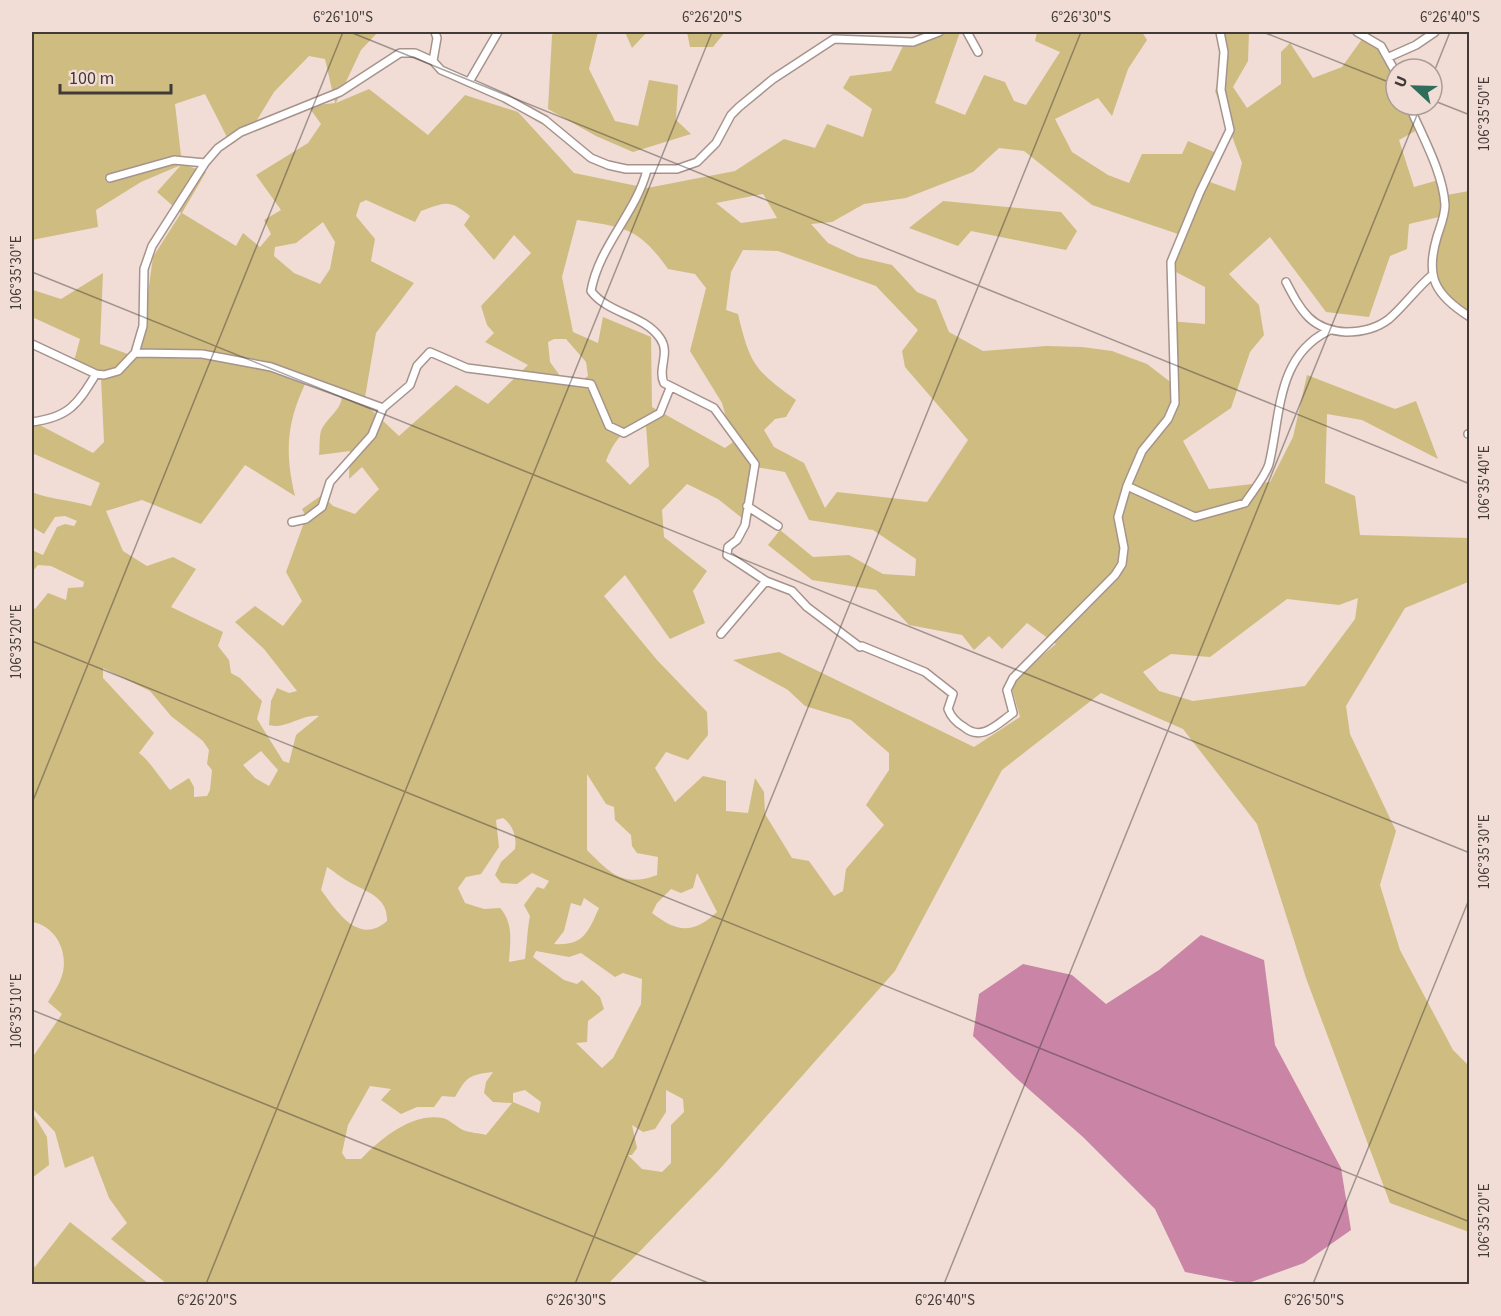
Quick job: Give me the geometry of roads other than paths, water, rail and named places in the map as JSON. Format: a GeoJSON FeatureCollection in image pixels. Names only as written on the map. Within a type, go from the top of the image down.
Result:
{"type":"FeatureCollection","features":[{"type":"Feature","properties":{"kind":"street"},"geometry":{"type":"LineString","coordinates":[[469,82],[498,32]]}},
{"type":"Feature","properties":{"kind":"street"},"geometry":{"type":"LineString","coordinates":[[32,345],[96,374],[104,375],[118,371],[135,353],[143,326],[142,283],[147,259],[160,230],[205,163],[229,139],[340,92],[400,53],[415,53],[433,61],[441,70],[505,98],[545,120],[591,158],[608,165],[647,170],[677,169],[697,162],[716,143],[731,115],[739,107],[773,79],[834,39],[914,42],[939,32]]}},
{"type":"Feature","properties":{"kind":"street"},"geometry":{"type":"LineString","coordinates":[[967,32],[978,52]]}},
{"type":"Feature","properties":{"kind":"street"},"geometry":{"type":"LineString","coordinates":[[647,170],[631,211],[594,276],[591,291],[598,300],[647,325],[661,339],[666,355],[661,378],[670,388],[714,408],[755,464],[745,525],[737,540],[728,547],[727,555],[766,581],[792,591],[860,647],[925,672],[952,694],[948,709],[959,724],[971,733],[982,734],[1013,713],[1007,690],[1013,678],[1115,575],[1122,564],[1124,548],[1119,517],[1127,486],[1142,451],[1168,419],[1175,403],[1171,262],[1200,192],[1230,130],[1221,90],[1224,52],[1220,32]]}},
{"type":"Feature","properties":{"kind":"street"},"geometry":{"type":"LineString","coordinates":[[1357,32],[1381,46],[1389,57],[1416,45],[1435,32]]}},
{"type":"Feature","properties":{"kind":"street"},"geometry":{"type":"LineString","coordinates":[[433,61],[437,34]]}},
{"type":"Feature","properties":{"kind":"street"},"geometry":{"type":"LineString","coordinates":[[1414,117],[1440,183],[1445,205],[1432,253],[1431,276],[1444,299],[1470,317]]}},
{"type":"Feature","properties":{"kind":"street"},"geometry":{"type":"LineString","coordinates":[[110,178],[174,160],[205,163]]}},
{"type":"Feature","properties":{"kind":"street"},"geometry":{"type":"LineString","coordinates":[[1286,282],[1298,305],[1315,323],[1328,331],[1354,332],[1379,326],[1391,317],[1431,276]]}},
{"type":"Feature","properties":{"kind":"street"},"geometry":{"type":"LineString","coordinates":[[1127,486],[1195,517],[1245,503],[1268,466],[1279,397],[1288,375],[1300,351],[1309,341],[1328,331]]}},
{"type":"Feature","properties":{"kind":"street"},"geometry":{"type":"LineString","coordinates":[[292,522],[306,519],[322,507],[330,482],[372,435],[383,408],[410,385],[417,366],[430,352],[467,368],[591,384],[609,426],[624,433],[660,413],[670,388]]}},
{"type":"Feature","properties":{"kind":"street"},"geometry":{"type":"LineString","coordinates":[[135,353],[202,354],[271,367],[383,408]]}},
{"type":"Feature","properties":{"kind":"street"},"geometry":{"type":"LineString","coordinates":[[32,422],[64,414],[74,407],[96,374]]}},
{"type":"Feature","properties":{"kind":"street"},"geometry":{"type":"LineString","coordinates":[[747,506],[778,526]]}},
{"type":"Feature","properties":{"kind":"street"},"geometry":{"type":"LineString","coordinates":[[721,634],[766,581]]}}]}
